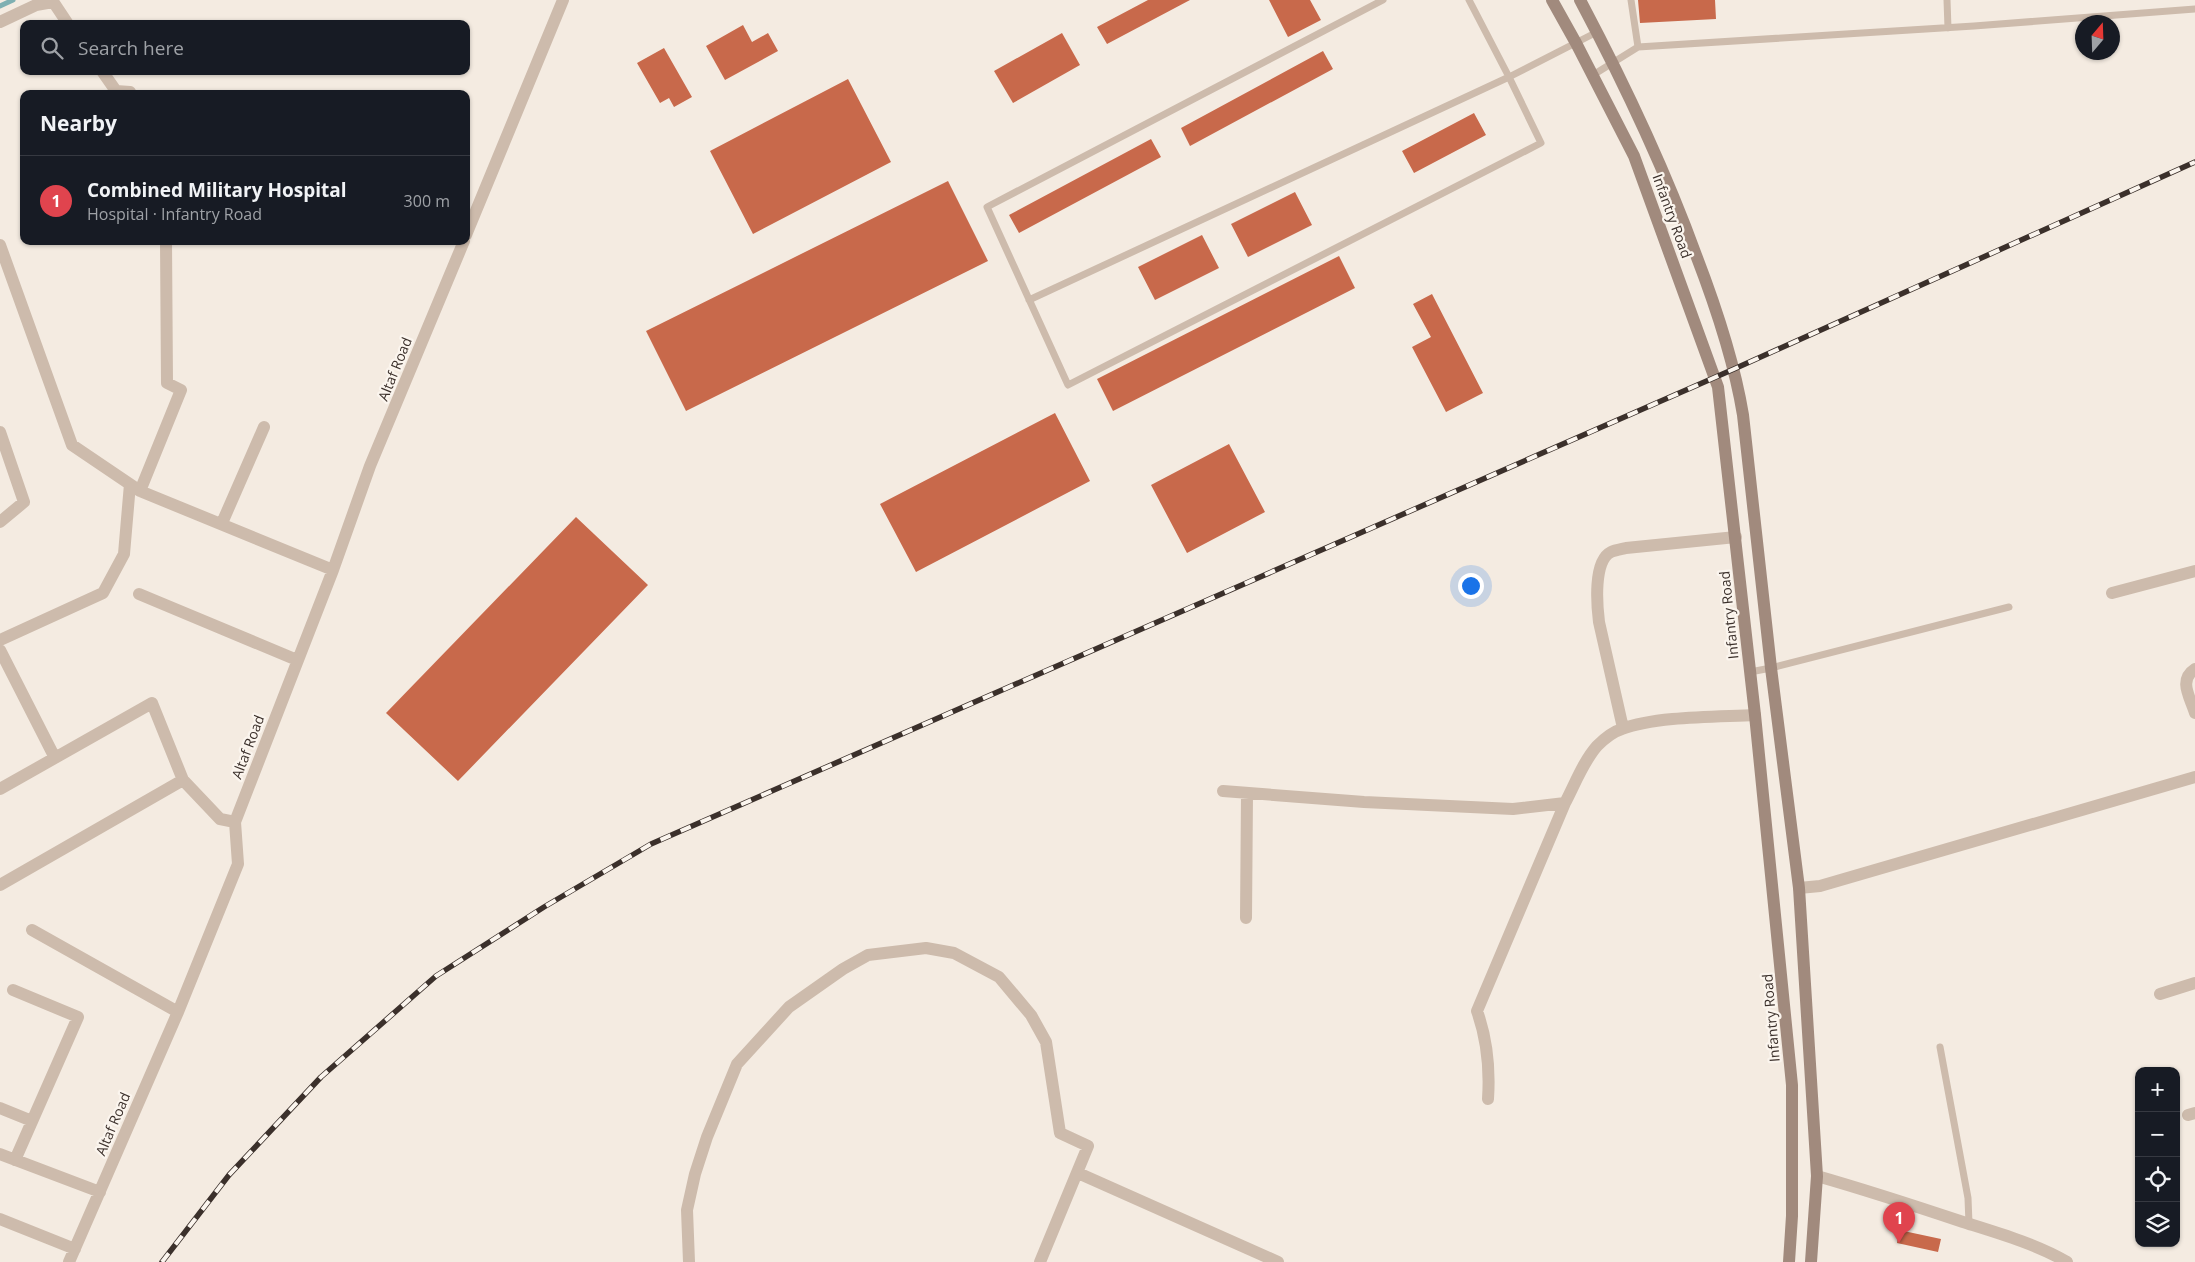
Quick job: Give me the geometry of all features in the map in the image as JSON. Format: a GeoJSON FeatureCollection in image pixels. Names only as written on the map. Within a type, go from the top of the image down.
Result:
{"type":"FeatureCollection","features":[{"type":"Feature","properties":{"kind":"main road","name":"Infantry Road"},"geometry":{"type":"LineString","coordinates":[[1552,0],[1634,156],[1716,377],[1736,537],[1792,1085],[1792,1216],[1789,1262]]}},
{"type":"Feature","properties":{"kind":"main road","name":"Infantry Road"},"geometry":{"type":"LineString","coordinates":[[1580,0],[1613,62],[1672,190],[1711,294],[1737,380],[1743,415],[1771,668],[1799,888],[1817,1176],[1811,1262]]}},
{"type":"Feature","properties":{"kind":"street"},"geometry":{"type":"LineString","coordinates":[[470,225],[563,0]]}},
{"type":"Feature","properties":{"kind":"street"},"geometry":{"type":"LineString","coordinates":[[0,22],[36,5],[52,1],[65,20]]}},
{"type":"Feature","properties":{"kind":"street"},"geometry":{"type":"LineString","coordinates":[[105,75],[115,90]]}},
{"type":"Feature","properties":{"kind":"street"},"geometry":{"type":"LineString","coordinates":[[0,244],[72,445],[135,488],[332,570]]}},
{"type":"Feature","properties":{"kind":"street"},"geometry":{"type":"LineString","coordinates":[[0,640],[102,593],[124,554],[135,488],[180,390],[167,383],[166,245]]}},
{"type":"Feature","properties":{"kind":"street","name":"Altaf Road"},"geometry":{"type":"LineString","coordinates":[[69,1262],[178,1012],[238,864],[235,822],[370,466],[462,245]]}},
{"type":"Feature","properties":{"kind":"street"},"geometry":{"type":"LineString","coordinates":[[222,523],[264,427]]}},
{"type":"Feature","properties":{"kind":"street"},"geometry":{"type":"LineString","coordinates":[[0,432],[24,502],[0,522]]}},
{"type":"Feature","properties":{"kind":"street"},"geometry":{"type":"LineString","coordinates":[[1623,728],[1599,622],[1598,582],[1604,558],[1611,552],[1626,548],[1736,537]]}},
{"type":"Feature","properties":{"kind":"street"},"geometry":{"type":"LineString","coordinates":[[2112,593],[2195,571]]}},
{"type":"Feature","properties":{"kind":"street"},"geometry":{"type":"LineString","coordinates":[[139,594],[296,660]]}},
{"type":"Feature","properties":{"kind":"street"},"geometry":{"type":"LineString","coordinates":[[0,650],[55,758]]}},
{"type":"Feature","properties":{"kind":"street"},"geometry":{"type":"LineString","coordinates":[[2195,668],[2187,674],[2185,681],[2195,713]]}},
{"type":"Feature","properties":{"kind":"street"},"geometry":{"type":"LineString","coordinates":[[0,789],[152,703],[183,780],[220,819],[235,822]]}},
{"type":"Feature","properties":{"kind":"street"},"geometry":{"type":"LineString","coordinates":[[1488,1099],[1490,1080],[1487,1050],[1477,1011],[1565,803],[1597,747],[1611,734],[1623,728],[1653,722],[1755,715]]}},
{"type":"Feature","properties":{"kind":"street"},"geometry":{"type":"LineString","coordinates":[[1799,888],[1820,886],[2195,777]]}},
{"type":"Feature","properties":{"kind":"street"},"geometry":{"type":"LineString","coordinates":[[0,885],[183,780]]}},
{"type":"Feature","properties":{"kind":"street"},"geometry":{"type":"LineString","coordinates":[[1223,791],[1247,794],[1513,809],[1565,803]]}},
{"type":"Feature","properties":{"kind":"street"},"geometry":{"type":"LineString","coordinates":[[1246,918],[1247,794]]}},
{"type":"Feature","properties":{"kind":"street"},"geometry":{"type":"LineString","coordinates":[[32,930],[178,1012]]}},
{"type":"Feature","properties":{"kind":"street"},"geometry":{"type":"LineString","coordinates":[[689,1262],[687,1210],[695,1174],[707,1137],[738,1064],[789,1007],[842,969],[868,955],[926,948],[954,954],[999,977],[1032,1015],[1046,1042],[1060,1133],[1088,1146],[1040,1262]]}},
{"type":"Feature","properties":{"kind":"street"},"geometry":{"type":"LineString","coordinates":[[2160,994],[2195,983]]}},
{"type":"Feature","properties":{"kind":"street"},"geometry":{"type":"LineString","coordinates":[[13,990],[78,1017],[15,1160]]}},
{"type":"Feature","properties":{"kind":"street"},"geometry":{"type":"LineString","coordinates":[[0,1108],[32,1121]]}},
{"type":"Feature","properties":{"kind":"street"},"geometry":{"type":"LineString","coordinates":[[0,1154],[100,1192]]}},
{"type":"Feature","properties":{"kind":"street"},"geometry":{"type":"LineString","coordinates":[[1078,1173],[1259,1258],[1278,1262]]}},
{"type":"Feature","properties":{"kind":"street"},"geometry":{"type":"LineString","coordinates":[[1817,1176],[1860,1188],[1969,1224],[2055,1255],[2067,1262]]}},
{"type":"Feature","properties":{"kind":"street"},"geometry":{"type":"LineString","coordinates":[[0,1219],[75,1249]]}},
{"type":"Feature","properties":{"kind":"lane"},"geometry":{"type":"LineString","coordinates":[[1383,0],[987,207],[1068,385],[1541,143],[1469,0]]}},
{"type":"Feature","properties":{"kind":"lane"},"geometry":{"type":"LineString","coordinates":[[1631,0],[1638,47]]}},
{"type":"Feature","properties":{"kind":"lane"},"geometry":{"type":"LineString","coordinates":[[1947,0],[1948,28]]}},
{"type":"Feature","properties":{"kind":"lane"},"geometry":{"type":"LineString","coordinates":[[1593,75],[1638,47],[1948,28],[2195,9]]}},
{"type":"Feature","properties":{"kind":"lane"},"geometry":{"type":"LineString","coordinates":[[1029,300],[1509,77],[1597,32]]}},
{"type":"Feature","properties":{"kind":"lane"},"geometry":{"type":"LineString","coordinates":[[1750,672],[2009,607]]}},
{"type":"Feature","properties":{"kind":"lane"},"geometry":{"type":"LineString","coordinates":[[1940,1048],[1968,1198],[1969,1224]]}},
{"type":"Feature","properties":{"kind":"building"},"geometry":{"type":"Polygon","coordinates":[[[1148,0],[1190,0],[1107,44],[1097,27],[1148,0]]]}},
{"type":"Feature","properties":{"kind":"building"},"geometry":{"type":"Polygon","coordinates":[[[1269,0],[1310,0],[1321,20],[1288,37],[1269,0]]]}},
{"type":"Feature","properties":{"kind":"building"},"geometry":{"type":"Polygon","coordinates":[[[1638,0],[1715,0],[1716,19],[1640,23],[1638,0]]]}},
{"type":"Feature","properties":{"kind":"building"},"geometry":{"type":"Polygon","coordinates":[[[743,25],[752,42],[768,33],[778,51],[725,80],[706,46],[743,25]]]}},
{"type":"Feature","properties":{"kind":"building"},"geometry":{"type":"Polygon","coordinates":[[[1062,33],[1080,65],[1013,103],[994,71],[1062,33]]]}},
{"type":"Feature","properties":{"kind":"building"},"geometry":{"type":"Polygon","coordinates":[[[664,48],[692,97],[674,107],[669,98],[660,103],[637,63],[664,48]]]}},
{"type":"Feature","properties":{"kind":"building"},"geometry":{"type":"Polygon","coordinates":[[[1323,51],[1333,69],[1190,146],[1181,128],[1323,51]]]}},
{"type":"Feature","properties":{"kind":"building"},"geometry":{"type":"Polygon","coordinates":[[[848,79],[891,162],[753,234],[710,151],[848,79]]]}},
{"type":"Feature","properties":{"kind":"building"},"geometry":{"type":"Polygon","coordinates":[[[1474,113],[1486,135],[1414,173],[1402,151],[1474,113]]]}},
{"type":"Feature","properties":{"kind":"building"},"geometry":{"type":"Polygon","coordinates":[[[1151,139],[1161,157],[1019,233],[1009,215],[1151,139]]]}},
{"type":"Feature","properties":{"kind":"building"},"geometry":{"type":"Polygon","coordinates":[[[948,181],[988,261],[686,411],[646,331],[948,181]]]}},
{"type":"Feature","properties":{"kind":"building"},"geometry":{"type":"Polygon","coordinates":[[[1295,192],[1312,225],[1248,257],[1231,224],[1295,192]]]}},
{"type":"Feature","properties":{"kind":"building"},"geometry":{"type":"Polygon","coordinates":[[[1202,235],[1219,268],[1155,300],[1138,267],[1202,235]]]}},
{"type":"Feature","properties":{"kind":"building"},"geometry":{"type":"Polygon","coordinates":[[[1339,256],[1355,288],[1113,411],[1097,379],[1339,256]]]}},
{"type":"Feature","properties":{"kind":"building"},"geometry":{"type":"Polygon","coordinates":[[[1432,294],[1483,393],[1446,412],[1412,347],[1431,337],[1413,304],[1432,294]]]}},
{"type":"Feature","properties":{"kind":"building"},"geometry":{"type":"Polygon","coordinates":[[[1055,413],[1090,481],[916,572],[880,504],[1055,413]]]}},
{"type":"Feature","properties":{"kind":"building"},"geometry":{"type":"Polygon","coordinates":[[[1229,444],[1265,512],[1187,553],[1151,485],[1229,444]]]}},
{"type":"Feature","properties":{"kind":"building"},"geometry":{"type":"Polygon","coordinates":[[[576,517],[648,585],[458,781],[386,713],[576,517]]]}},
{"type":"Feature","properties":{"kind":"building"},"geometry":{"type":"Polygon","coordinates":[[[1899,1230],[1941,1239],[1938,1252],[1897,1243],[1899,1230]]]}},
{"type":"Feature","properties":{"kind":"waterway"},"geometry":{"type":"LineString","coordinates":[[0,6],[13,0]]}},
{"type":"Feature","properties":{"kind":"railway"},"geometry":{"type":"LineString","coordinates":[[162,1262],[229,1175],[321,1077],[436,976],[544,907],[651,844],[1734,369],[2195,162]]}},
{"type":"Feature","properties":{"kind":"place","name":"Combined Military Hospital"},"geometry":{"type":"Point","coordinates":[1899,1243]}}]}
